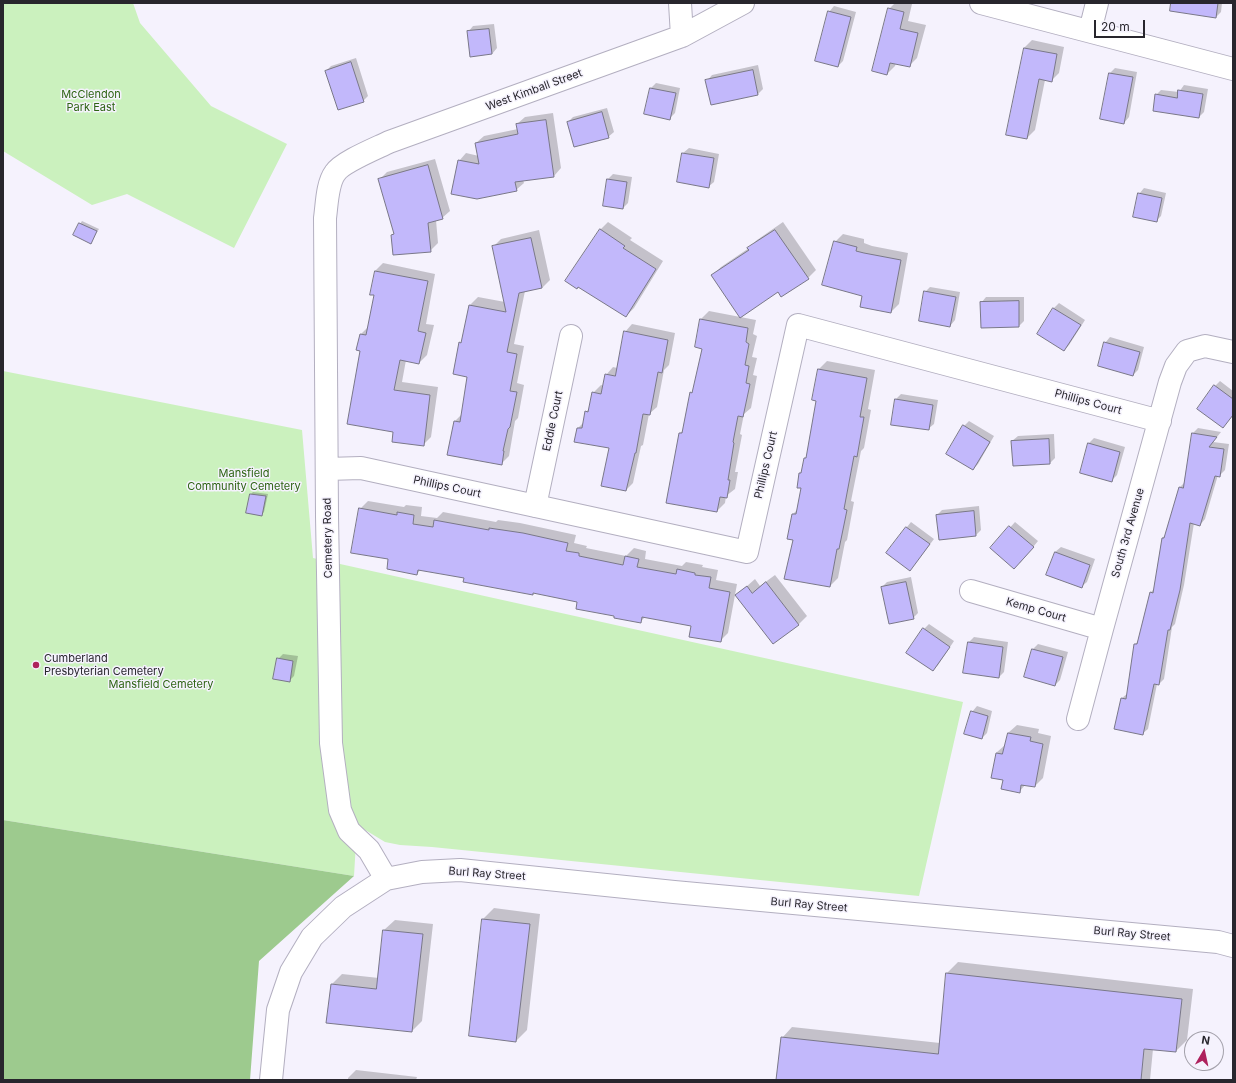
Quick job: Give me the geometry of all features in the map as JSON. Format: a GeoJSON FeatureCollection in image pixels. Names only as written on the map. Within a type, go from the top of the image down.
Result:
{"type":"FeatureCollection","features":[{"type":"Feature","properties":{"kind":"street"},"geometry":{"type":"LineString","coordinates":[[680,3],[682,36]]}},
{"type":"Feature","properties":{"kind":"street","name":"West Kimball Street"},"geometry":{"type":"LineString","coordinates":[[332,181],[335,172],[351,160],[389,142],[682,36],[743,3]]}},
{"type":"Feature","properties":{"kind":"street"},"geometry":{"type":"LineString","coordinates":[[981,3],[1233,68]]}},
{"type":"Feature","properties":{"kind":"street"},"geometry":{"type":"LineString","coordinates":[[1090,31],[1097,3]]}},
{"type":"Feature","properties":{"kind":"street","name":"Cemetery Road"},"geometry":{"type":"LineString","coordinates":[[332,181],[328,190],[325,218],[331,743],[340,810],[348,831],[368,850],[386,879]]}},
{"type":"Feature","properties":{"kind":"street","name":"Phillips Court"},"geometry":{"type":"LineString","coordinates":[[327,469],[361,468],[747,552],[798,325],[1160,420]]}},
{"type":"Feature","properties":{"kind":"street","name":"Eddie Court"},"geometry":{"type":"LineString","coordinates":[[535,506],[571,336]]}},
{"type":"Feature","properties":{"kind":"street","name":"South 3rd Avenue"},"geometry":{"type":"LineString","coordinates":[[1078,719],[1170,382],[1176,366],[1187,351],[1205,346],[1233,352]]}},
{"type":"Feature","properties":{"kind":"street","name":"Kemp Court"},"geometry":{"type":"LineString","coordinates":[[971,591],[1102,629]]}},
{"type":"Feature","properties":{"kind":"street","name":"Burl Ray Street"},"geometry":{"type":"LineString","coordinates":[[386,879],[422,872],[460,870],[674,892],[1218,942],[1233,946]]}},
{"type":"Feature","properties":{"kind":"street"},"geometry":{"type":"LineString","coordinates":[[271,1080],[278,1010],[291,972],[312,937],[343,908],[386,879]]}},
{"type":"Feature","properties":{"kind":"green space","name":"McClendon Park East"},"geometry":{"type":"Polygon","coordinates":[[[3,3],[133,3],[140,23],[211,106],[287,144],[234,248],[127,194],[92,205],[3,151],[3,3]]]}},
{"type":"Feature","properties":{"kind":"green space","name":"Mansfield Cemetery"},"geometry":{"type":"Polygon","coordinates":[[[3,371],[302,430],[313,558],[963,702],[919,896],[400,845],[385,842],[357,825],[354,876],[3,820],[3,371]]]}},
{"type":"Feature","properties":{"kind":"green space"},"geometry":{"type":"Polygon","coordinates":[[[3,820],[354,876],[259,961],[250,1080],[3,1080],[3,820]]]}},
{"type":"Feature","properties":{"kind":"building"},"geometry":{"type":"Polygon","coordinates":[[[1171,3],[1218,3],[1216,18],[1170,11],[1171,3]]]}},
{"type":"Feature","properties":{"kind":"building"},"geometry":{"type":"Polygon","coordinates":[[[888,8],[904,12],[900,29],[918,33],[910,67],[890,63],[887,75],[872,71],[888,8]]]}},
{"type":"Feature","properties":{"kind":"building"},"geometry":{"type":"Polygon","coordinates":[[[828,11],[851,17],[838,67],[815,61],[828,11]]]}},
{"type":"Feature","properties":{"kind":"building"},"geometry":{"type":"Polygon","coordinates":[[[489,29],[492,54],[470,57],[467,31],[489,29]]]}},
{"type":"Feature","properties":{"kind":"building"},"geometry":{"type":"Polygon","coordinates":[[[1024,48],[1057,54],[1052,82],[1039,79],[1027,139],[1006,135],[1024,48]]]}},
{"type":"Feature","properties":{"kind":"building"},"geometry":{"type":"Polygon","coordinates":[[[351,62],[364,102],[338,110],[325,71],[351,62]]]}},
{"type":"Feature","properties":{"kind":"building"},"geometry":{"type":"Polygon","coordinates":[[[753,70],[758,95],[711,105],[705,80],[753,70]]]}},
{"type":"Feature","properties":{"kind":"building"},"geometry":{"type":"Polygon","coordinates":[[[1109,73],[1133,77],[1124,124],[1100,119],[1109,73]]]}},
{"type":"Feature","properties":{"kind":"building"},"geometry":{"type":"Polygon","coordinates":[[[650,88],[676,93],[670,120],[644,114],[650,88]]]}},
{"type":"Feature","properties":{"kind":"building"},"geometry":{"type":"Polygon","coordinates":[[[1178,90],[1203,94],[1199,118],[1153,111],[1155,94],[1177,98],[1178,90]]]}},
{"type":"Feature","properties":{"kind":"building"},"geometry":{"type":"Polygon","coordinates":[[[602,112],[609,138],[574,147],[567,122],[602,112]]]}},
{"type":"Feature","properties":{"kind":"building"},"geometry":{"type":"Polygon","coordinates":[[[546,120],[554,177],[515,182],[517,191],[477,199],[451,194],[458,160],[479,164],[475,143],[518,134],[516,124],[546,120]]]}},
{"type":"Feature","properties":{"kind":"building"},"geometry":{"type":"Polygon","coordinates":[[[682,153],[714,158],[709,188],[677,182],[682,153]]]}},
{"type":"Feature","properties":{"kind":"building"},"geometry":{"type":"Polygon","coordinates":[[[428,165],[443,219],[428,223],[431,252],[393,255],[391,235],[394,234],[378,179],[428,165]]]}},
{"type":"Feature","properties":{"kind":"building"},"geometry":{"type":"Polygon","coordinates":[[[607,179],[627,182],[623,209],[603,206],[607,179]]]}},
{"type":"Feature","properties":{"kind":"building"},"geometry":{"type":"Polygon","coordinates":[[[1138,193],[1162,198],[1157,222],[1133,217],[1138,193]]]}},
{"type":"Feature","properties":{"kind":"building"},"geometry":{"type":"Polygon","coordinates":[[[79,223],[97,231],[91,244],[73,235],[79,223]]]}},
{"type":"Feature","properties":{"kind":"building"},"geometry":{"type":"Polygon","coordinates":[[[600,229],[625,246],[623,248],[656,269],[626,317],[578,287],[577,289],[565,281],[600,229]]]}},
{"type":"Feature","properties":{"kind":"building"},"geometry":{"type":"Polygon","coordinates":[[[775,230],[809,279],[781,297],[778,292],[740,318],[711,275],[749,250],[747,248],[775,230]]]}},
{"type":"Feature","properties":{"kind":"building"},"geometry":{"type":"Polygon","coordinates":[[[531,238],[542,288],[519,293],[507,352],[517,354],[510,391],[517,392],[510,427],[508,429],[503,451],[502,465],[447,455],[454,421],[460,422],[467,377],[453,374],[459,342],[461,343],[469,305],[506,312],[492,246],[531,238]]]}},
{"type":"Feature","properties":{"kind":"building"},"geometry":{"type":"Polygon","coordinates":[[[834,241],[857,247],[856,251],[901,260],[891,313],[860,307],[862,296],[822,285],[834,241]]]}},
{"type":"Feature","properties":{"kind":"building"},"geometry":{"type":"Polygon","coordinates":[[[375,271],[428,281],[418,331],[426,333],[419,364],[400,360],[394,390],[430,395],[424,446],[392,442],[393,432],[347,424],[360,351],[356,350],[360,334],[366,335],[374,295],[370,295],[375,271]]]}},
{"type":"Feature","properties":{"kind":"building"},"geometry":{"type":"Polygon","coordinates":[[[924,291],[956,297],[950,327],[919,321],[924,291]]]}},
{"type":"Feature","properties":{"kind":"building"},"geometry":{"type":"Polygon","coordinates":[[[1019,301],[1019,327],[981,328],[980,302],[1019,301]]]}},
{"type":"Feature","properties":{"kind":"building"},"geometry":{"type":"Polygon","coordinates":[[[1053,308],[1081,325],[1064,351],[1037,334],[1053,308]]]}},
{"type":"Feature","properties":{"kind":"building"},"geometry":{"type":"Polygon","coordinates":[[[700,319],[748,328],[746,342],[749,344],[745,365],[749,366],[746,383],[750,384],[743,417],[738,416],[733,442],[727,498],[720,497],[717,512],[666,503],[679,433],[682,433],[690,392],[692,393],[702,349],[695,347],[700,319]]]}},
{"type":"Feature","properties":{"kind":"building"},"geometry":{"type":"Polygon","coordinates":[[[624,331],[668,340],[662,373],[658,372],[650,415],[643,414],[636,453],[626,491],[601,486],[609,448],[574,442],[577,428],[582,428],[585,411],[588,412],[592,392],[601,394],[605,374],[615,376],[624,331]]]}},
{"type":"Feature","properties":{"kind":"building"},"geometry":{"type":"Polygon","coordinates":[[[1104,342],[1140,352],[1133,376],[1098,366],[1104,342]]]}},
{"type":"Feature","properties":{"kind":"building"},"geometry":{"type":"Polygon","coordinates":[[[818,369],[867,378],[860,417],[864,417],[857,457],[854,456],[844,509],[847,510],[839,549],[837,549],[830,587],[784,579],[793,540],[787,539],[792,514],[796,514],[801,488],[797,488],[799,473],[801,473],[804,458],[806,458],[816,401],[812,400],[818,369]]]}},
{"type":"Feature","properties":{"kind":"building"},"geometry":{"type":"Polygon","coordinates":[[[1214,385],[1233,399],[1233,415],[1223,428],[1197,409],[1214,385]]]}},
{"type":"Feature","properties":{"kind":"building"},"geometry":{"type":"Polygon","coordinates":[[[895,399],[933,405],[929,430],[891,425],[895,399]]]}},
{"type":"Feature","properties":{"kind":"building"},"geometry":{"type":"Polygon","coordinates":[[[963,425],[990,442],[973,470],[946,454],[963,425]]]}},
{"type":"Feature","properties":{"kind":"building"},"geometry":{"type":"Polygon","coordinates":[[[1192,433],[1217,437],[1209,447],[1224,449],[1220,477],[1215,476],[1200,526],[1190,523],[1180,590],[1170,630],[1168,630],[1159,685],[1154,684],[1143,735],[1114,729],[1121,698],[1126,699],[1134,644],[1137,644],[1150,592],[1153,593],[1162,538],[1164,538],[1179,487],[1183,488],[1192,433]]]}},
{"type":"Feature","properties":{"kind":"building"},"geometry":{"type":"Polygon","coordinates":[[[1049,439],[1050,464],[1013,466],[1011,441],[1049,439]]]}},
{"type":"Feature","properties":{"kind":"building"},"geometry":{"type":"Polygon","coordinates":[[[1088,443],[1120,452],[1112,482],[1080,473],[1088,443]]]}},
{"type":"Feature","properties":{"kind":"building"},"geometry":{"type":"Polygon","coordinates":[[[250,494],[266,496],[262,516],[246,513],[250,494]]]}},
{"type":"Feature","properties":{"kind":"building"},"geometry":{"type":"Polygon","coordinates":[[[359,508],[397,515],[397,512],[414,515],[413,524],[433,527],[434,520],[489,530],[489,528],[523,533],[568,543],[566,551],[579,553],[579,556],[623,565],[625,556],[639,559],[637,567],[676,574],[677,569],[695,573],[695,575],[711,577],[709,588],[730,592],[721,642],[689,637],[691,626],[642,617],[641,623],[614,618],[614,616],[576,609],[577,602],[533,593],[533,595],[463,582],[464,578],[418,570],[417,575],[387,569],[388,559],[351,553],[359,508]]]}},
{"type":"Feature","properties":{"kind":"building"},"geometry":{"type":"Polygon","coordinates":[[[974,511],[976,536],[939,540],[936,515],[974,511]]]}},
{"type":"Feature","properties":{"kind":"building"},"geometry":{"type":"Polygon","coordinates":[[[1009,526],[1034,547],[1014,569],[990,548],[1009,526]]]}},
{"type":"Feature","properties":{"kind":"building"},"geometry":{"type":"Polygon","coordinates":[[[906,527],[930,544],[910,571],[886,553],[906,527]]]}},
{"type":"Feature","properties":{"kind":"building"},"geometry":{"type":"Polygon","coordinates":[[[1055,552],[1090,565],[1082,588],[1046,575],[1055,552]]]}},
{"type":"Feature","properties":{"kind":"building"},"geometry":{"type":"Polygon","coordinates":[[[766,582],[799,625],[773,644],[735,595],[747,586],[752,593],[766,582]]]}},
{"type":"Feature","properties":{"kind":"building"},"geometry":{"type":"Polygon","coordinates":[[[906,582],[914,619],[889,624],[881,587],[906,582]]]}},
{"type":"Feature","properties":{"kind":"building"},"geometry":{"type":"Polygon","coordinates":[[[923,628],[950,647],[933,671],[906,653],[923,628]]]}},
{"type":"Feature","properties":{"kind":"building"},"geometry":{"type":"Polygon","coordinates":[[[968,642],[1003,647],[999,678],[963,673],[968,642]]]}},
{"type":"Feature","properties":{"kind":"building"},"geometry":{"type":"Polygon","coordinates":[[[1032,649],[1063,657],[1055,686],[1024,677],[1032,649]]]}},
{"type":"Feature","properties":{"kind":"building"},"geometry":{"type":"Polygon","coordinates":[[[277,658],[293,661],[290,682],[273,679],[277,658]]]}},
{"type":"Feature","properties":{"kind":"building"},"geometry":{"type":"Polygon","coordinates":[[[971,711],[988,716],[982,739],[964,734],[971,711]]]}},
{"type":"Feature","properties":{"kind":"building"},"geometry":{"type":"Polygon","coordinates":[[[1008,733],[1031,737],[1030,741],[1043,744],[1035,787],[1021,785],[1020,793],[1001,789],[1003,780],[991,778],[996,753],[1002,754],[1008,733]]]}},
{"type":"Feature","properties":{"kind":"building"},"geometry":{"type":"Polygon","coordinates":[[[482,919],[530,924],[516,1042],[469,1036],[482,919]]]}},
{"type":"Feature","properties":{"kind":"building"},"geometry":{"type":"Polygon","coordinates":[[[383,930],[423,934],[412,1032],[326,1023],[331,984],[376,989],[383,930]]]}},
{"type":"Feature","properties":{"kind":"building"},"geometry":{"type":"Polygon","coordinates":[[[946,973],[1182,999],[1176,1052],[1144,1049],[1141,1080],[776,1080],[781,1037],[938,1054],[946,973]]]}},
{"type":"Feature","properties":{"kind":"place","name":"Cumberland Presbyterian Cemetery"},"geometry":{"type":"Point","coordinates":[36,665]}},
{"type":"Feature","properties":{"kind":"park label","name":"Mansfield Community Cemetery"},"geometry":{"type":"Point","coordinates":[244,480]}}]}
